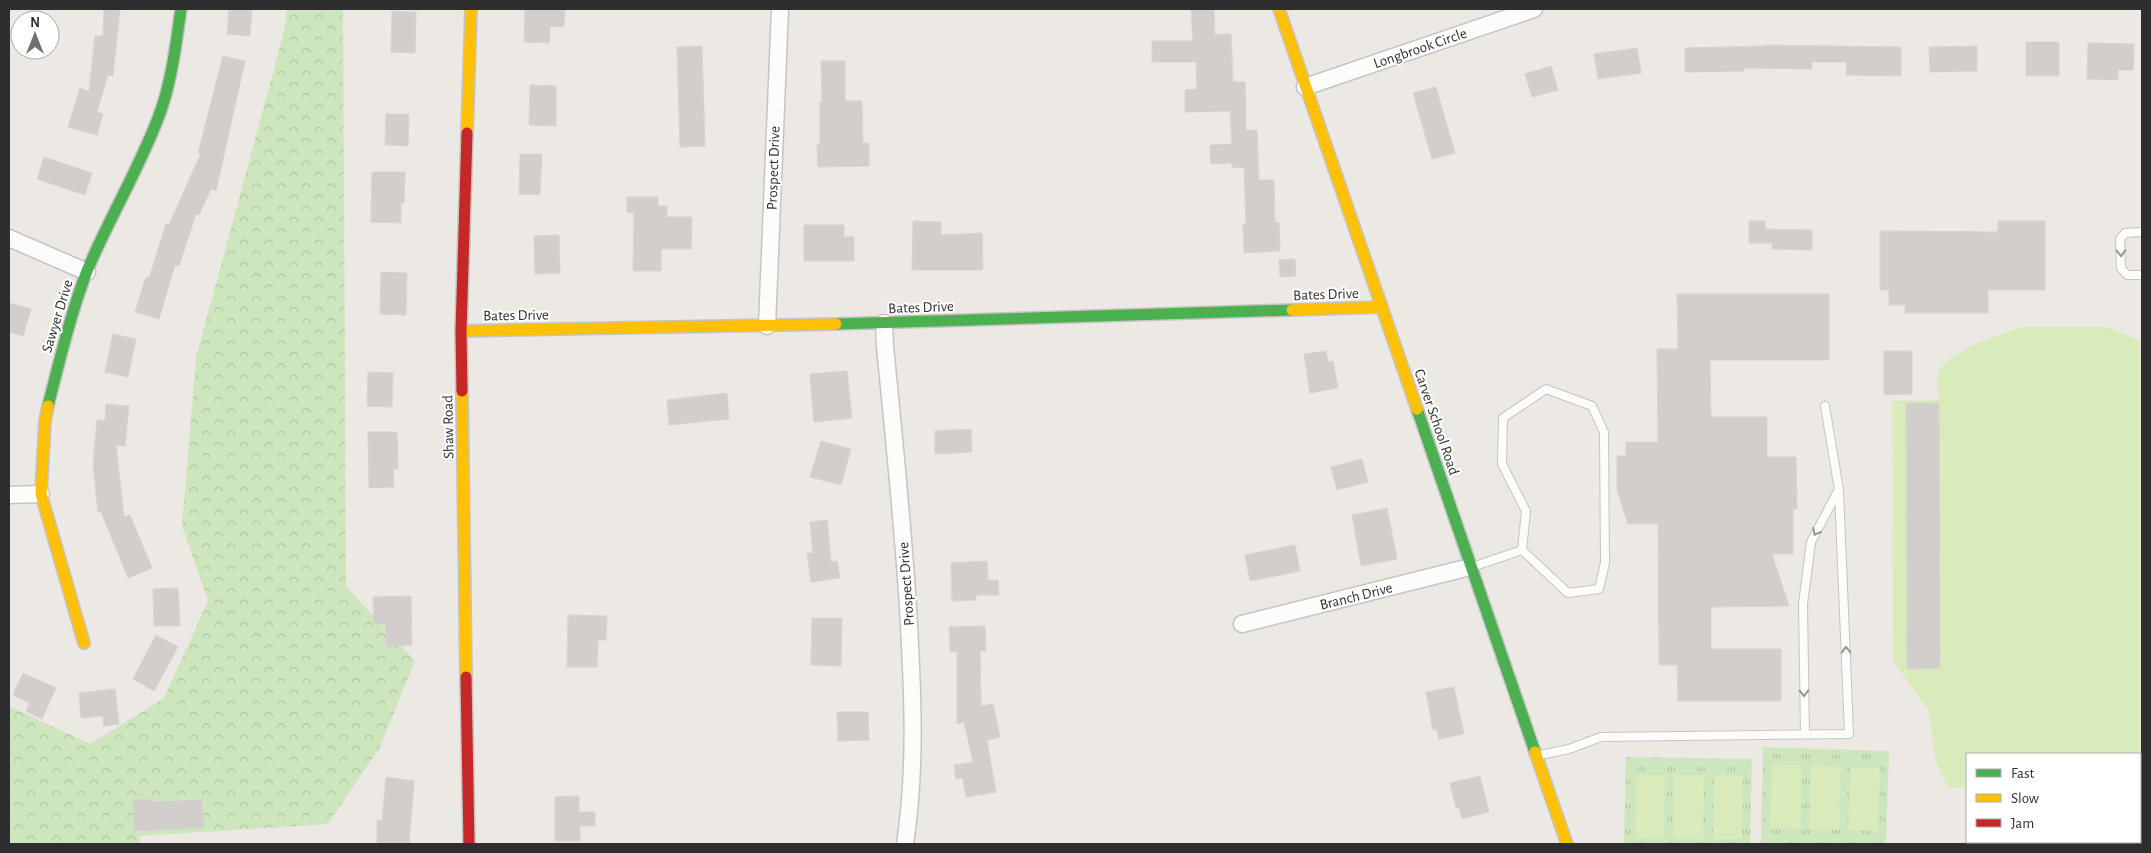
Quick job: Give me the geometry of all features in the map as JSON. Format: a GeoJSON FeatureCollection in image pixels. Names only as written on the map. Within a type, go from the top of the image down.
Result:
{"type":"FeatureCollection","features":[{"type":"Feature","properties":{"kind":"street","name":"Sawyer Drive"},"geometry":{"type":"LineString","coordinates":[[84,643],[41,494],[45,422],[59,362],[87,272],[143,156],[161,111],[171,72],[181,9]]}},
{"type":"Feature","properties":{"kind":"street","name":"Shaw Road"},"geometry":{"type":"LineString","coordinates":[[469,844],[461,331],[471,9]]}},
{"type":"Feature","properties":{"kind":"street","name":"Prospect Drive"},"geometry":{"type":"LineString","coordinates":[[767,326],[780,9]]}},
{"type":"Feature","properties":{"kind":"street","name":"Carver School Road"},"geometry":{"type":"LineString","coordinates":[[1279,9],[1567,844]]}},
{"type":"Feature","properties":{"kind":"street","name":"Longbrook Circle"},"geometry":{"type":"LineString","coordinates":[[1305,87],[1534,9]]}},
{"type":"Feature","properties":{"kind":"street"},"geometry":{"type":"LineString","coordinates":[[9,238],[87,272]]}},
{"type":"Feature","properties":{"kind":"street","name":"Bates Drive"},"geometry":{"type":"LineString","coordinates":[[461,331],[884,323],[1382,307]]}},
{"type":"Feature","properties":{"kind":"street","name":"Prospect Drive"},"geometry":{"type":"LineString","coordinates":[[884,323],[906,573],[913,686],[914,760],[905,844]]}},
{"type":"Feature","properties":{"kind":"street"},"geometry":{"type":"LineString","coordinates":[[9,495],[41,494]]}},
{"type":"Feature","properties":{"kind":"street","name":"Branch Drive"},"geometry":{"type":"LineString","coordinates":[[1242,624],[1470,567]]}},
{"type":"Feature","properties":{"kind":"lane"},"geometry":{"type":"LineString","coordinates":[[2142,232],[2125,233],[2120,239],[2121,268],[2127,275],[2142,276]]}},
{"type":"Feature","properties":{"kind":"lane"},"geometry":{"type":"LineString","coordinates":[[1546,389],[1592,406],[1604,432],[1605,563],[1599,589],[1568,593],[1522,550],[1526,510],[1502,464],[1503,418],[1546,389]]}},
{"type":"Feature","properties":{"kind":"lane"},"geometry":{"type":"LineString","coordinates":[[1536,756],[1569,749],[1601,737],[1849,734],[1839,490],[1825,406]]}},
{"type":"Feature","properties":{"kind":"lane"},"geometry":{"type":"LineString","coordinates":[[1805,734],[1803,604],[1811,542],[1839,490]]}},
{"type":"Feature","properties":{"kind":"lane"},"geometry":{"type":"LineString","coordinates":[[1470,567],[1522,550]]}},
{"type":"Feature","properties":{"kind":"green space"},"geometry":{"type":"Polygon","coordinates":[[[287,9],[343,9],[346,586],[415,661],[380,747],[328,824],[139,836],[141,844],[9,844],[9,706],[90,744],[164,698],[208,601],[182,526],[196,358],[285,28],[287,9]]]}},
{"type":"Feature","properties":{"kind":"green space"},"geometry":{"type":"Polygon","coordinates":[[[2021,327],[2107,327],[2142,342],[2141,785],[2141,753],[1966,753],[1966,788],[1948,787],[1936,762],[1928,709],[1893,661],[1892,401],[1939,400],[1937,376],[1941,367],[1961,352],[2021,327]]]}},
{"type":"Feature","properties":{"kind":"green space"},"geometry":{"type":"Polygon","coordinates":[[[1763,747],[1889,751],[1886,844],[1761,844],[1763,747]]]}},
{"type":"Feature","properties":{"kind":"green space"},"geometry":{"type":"Polygon","coordinates":[[[1626,757],[1752,759],[1750,844],[1624,844],[1626,757]]]}},
{"type":"Feature","properties":{"kind":"green space"},"geometry":{"type":"Polygon","coordinates":[[[1772,764],[1802,765],[1800,829],[1770,828],[1772,764]]]}},
{"type":"Feature","properties":{"kind":"green space"},"geometry":{"type":"Polygon","coordinates":[[[1811,765],[1841,767],[1839,830],[1809,829],[1811,765]]]}},
{"type":"Feature","properties":{"kind":"green space"},"geometry":{"type":"Polygon","coordinates":[[[1851,767],[1880,768],[1878,831],[1848,830],[1851,767]]]}},
{"type":"Feature","properties":{"kind":"green space"},"geometry":{"type":"Polygon","coordinates":[[[1636,775],[1665,775],[1664,839],[1635,838],[1636,775]]]}},
{"type":"Feature","properties":{"kind":"green space"},"geometry":{"type":"Polygon","coordinates":[[[1674,775],[1704,775],[1703,839],[1673,838],[1674,775]]]}},
{"type":"Feature","properties":{"kind":"green space"},"geometry":{"type":"Polygon","coordinates":[[[1714,775],[1743,776],[1742,839],[1713,839],[1714,775]]]}},
{"type":"Feature","properties":{"kind":"building"},"geometry":{"type":"Polygon","coordinates":[[[104,9],[120,9],[113,76],[108,75],[97,112],[103,114],[97,135],[68,127],[80,88],[89,91],[95,36],[103,36],[104,9]]]}},
{"type":"Feature","properties":{"kind":"building"},"geometry":{"type":"Polygon","coordinates":[[[229,9],[252,9],[250,36],[227,34],[229,9]]]}},
{"type":"Feature","properties":{"kind":"building"},"geometry":{"type":"Polygon","coordinates":[[[525,9],[565,9],[564,27],[550,26],[549,43],[524,42],[525,9]]]}},
{"type":"Feature","properties":{"kind":"building"},"geometry":{"type":"Polygon","coordinates":[[[1191,9],[1214,9],[1215,35],[1231,34],[1233,82],[1245,82],[1246,130],[1257,130],[1259,180],[1274,180],[1275,223],[1279,222],[1280,251],[1244,253],[1243,224],[1246,224],[1244,167],[1232,168],[1232,163],[1211,164],[1210,145],[1232,144],[1230,111],[1185,112],[1185,90],[1197,89],[1196,62],[1152,62],[1152,41],[1193,41],[1191,9]]]}},
{"type":"Feature","properties":{"kind":"building"},"geometry":{"type":"Polygon","coordinates":[[[392,11],[416,12],[415,53],[391,52],[392,11]]]}},
{"type":"Feature","properties":{"kind":"building"},"geometry":{"type":"Polygon","coordinates":[[[2026,42],[2059,42],[2059,76],[2026,76],[2026,42]]]}},
{"type":"Feature","properties":{"kind":"building"},"geometry":{"type":"Polygon","coordinates":[[[2088,43],[2134,44],[2133,70],[2118,70],[2118,80],[2087,79],[2088,43]]]}},
{"type":"Feature","properties":{"kind":"building"},"geometry":{"type":"Polygon","coordinates":[[[1766,45],[1901,47],[1901,76],[1846,75],[1847,62],[1812,62],[1812,69],[1744,68],[1744,71],[1685,72],[1685,48],[1766,45]]]}},
{"type":"Feature","properties":{"kind":"building"},"geometry":{"type":"Polygon","coordinates":[[[702,46],[705,146],[680,147],[677,47],[702,46]]]}},
{"type":"Feature","properties":{"kind":"building"},"geometry":{"type":"Polygon","coordinates":[[[1977,46],[1977,71],[1930,72],[1929,47],[1977,46]]]}},
{"type":"Feature","properties":{"kind":"building"},"geometry":{"type":"Polygon","coordinates":[[[1637,48],[1641,73],[1598,79],[1594,54],[1637,48]]]}},
{"type":"Feature","properties":{"kind":"building"},"geometry":{"type":"Polygon","coordinates":[[[223,56],[245,61],[216,191],[211,189],[199,215],[196,214],[179,266],[175,265],[159,319],[135,312],[146,277],[149,278],[166,224],[169,225],[201,153],[198,153],[223,56]]]}},
{"type":"Feature","properties":{"kind":"building"},"geometry":{"type":"Polygon","coordinates":[[[821,61],[845,61],[845,101],[862,101],[863,143],[869,143],[869,166],[818,167],[817,144],[820,144],[820,102],[822,102],[821,61]]]}},
{"type":"Feature","properties":{"kind":"building"},"geometry":{"type":"Polygon","coordinates":[[[1551,66],[1558,90],[1532,97],[1525,74],[1551,66]]]}},
{"type":"Feature","properties":{"kind":"building"},"geometry":{"type":"Polygon","coordinates":[[[530,85],[556,86],[556,126],[529,125],[530,85]]]}},
{"type":"Feature","properties":{"kind":"building"},"geometry":{"type":"Polygon","coordinates":[[[1436,87],[1455,153],[1432,159],[1413,93],[1436,87]]]}},
{"type":"Feature","properties":{"kind":"building"},"geometry":{"type":"Polygon","coordinates":[[[386,114],[409,114],[408,146],[385,145],[386,114]]]}},
{"type":"Feature","properties":{"kind":"building"},"geometry":{"type":"Polygon","coordinates":[[[520,154],[542,154],[540,195],[519,194],[520,154]]]}},
{"type":"Feature","properties":{"kind":"building"},"geometry":{"type":"Polygon","coordinates":[[[44,157],[92,173],[85,195],[37,179],[44,157]]]}},
{"type":"Feature","properties":{"kind":"building"},"geometry":{"type":"Polygon","coordinates":[[[372,172],[405,172],[404,203],[401,203],[401,223],[371,222],[372,172]]]}},
{"type":"Feature","properties":{"kind":"building"},"geometry":{"type":"Polygon","coordinates":[[[627,197],[658,197],[658,206],[667,206],[667,217],[692,217],[691,249],[661,249],[661,271],[633,271],[634,213],[627,212],[627,197]]]}},
{"type":"Feature","properties":{"kind":"building"},"geometry":{"type":"Polygon","coordinates":[[[913,221],[941,222],[941,235],[982,233],[983,270],[912,270],[913,221]]]}},
{"type":"Feature","properties":{"kind":"building"},"geometry":{"type":"Polygon","coordinates":[[[1749,221],[1765,221],[1765,229],[1812,230],[1812,250],[1772,249],[1772,243],[1749,243],[1749,221]]]}},
{"type":"Feature","properties":{"kind":"building"},"geometry":{"type":"Polygon","coordinates":[[[1998,221],[2045,221],[2045,290],[1988,290],[1988,313],[1905,313],[1905,305],[1889,305],[1889,290],[1880,290],[1880,231],[1998,232],[1998,221]]]}},
{"type":"Feature","properties":{"kind":"building"},"geometry":{"type":"Polygon","coordinates":[[[804,225],[844,225],[844,237],[854,237],[854,261],[804,261],[804,225]]]}},
{"type":"Feature","properties":{"kind":"building"},"geometry":{"type":"Polygon","coordinates":[[[559,235],[560,273],[535,274],[534,236],[559,235]]]}},
{"type":"Feature","properties":{"kind":"building"},"geometry":{"type":"Polygon","coordinates":[[[1295,259],[1296,276],[1280,277],[1279,260],[1295,259]]]}},
{"type":"Feature","properties":{"kind":"building"},"geometry":{"type":"Polygon","coordinates":[[[381,272],[407,273],[406,315],[380,314],[381,272]]]}},
{"type":"Feature","properties":{"kind":"building"},"geometry":{"type":"Polygon","coordinates":[[[1677,294],[1829,294],[1829,360],[1710,360],[1711,417],[1767,417],[1767,457],[1796,457],[1797,509],[1793,509],[1793,554],[1772,554],[1789,606],[1711,607],[1711,649],[1781,649],[1781,701],[1678,701],[1677,665],[1659,665],[1658,524],[1628,524],[1617,490],[1617,456],[1626,456],[1626,442],[1658,442],[1657,349],[1678,349],[1677,294]]]}},
{"type":"Feature","properties":{"kind":"building"},"geometry":{"type":"Polygon","coordinates":[[[9,303],[31,309],[23,336],[9,332],[9,303]]]}},
{"type":"Feature","properties":{"kind":"building"},"geometry":{"type":"Polygon","coordinates":[[[113,334],[136,339],[128,377],[105,372],[113,334]]]}},
{"type":"Feature","properties":{"kind":"building"},"geometry":{"type":"Polygon","coordinates":[[[1326,351],[1328,362],[1333,361],[1338,388],[1310,393],[1304,354],[1326,351]]]}},
{"type":"Feature","properties":{"kind":"building"},"geometry":{"type":"Polygon","coordinates":[[[1884,351],[1912,351],[1912,394],[1884,395],[1884,351]]]}},
{"type":"Feature","properties":{"kind":"building"},"geometry":{"type":"Polygon","coordinates":[[[847,371],[852,418],[814,422],[810,374],[847,371]]]}},
{"type":"Feature","properties":{"kind":"building"},"geometry":{"type":"Polygon","coordinates":[[[368,372],[393,373],[392,407],[367,406],[368,372]]]}},
{"type":"Feature","properties":{"kind":"building"},"geometry":{"type":"Polygon","coordinates":[[[727,393],[729,419],[669,425],[667,400],[727,393]]]}},
{"type":"Feature","properties":{"kind":"building"},"geometry":{"type":"Polygon","coordinates":[[[1906,403],[1939,403],[1940,668],[1907,669],[1906,403]]]}},
{"type":"Feature","properties":{"kind":"building"},"geometry":{"type":"Polygon","coordinates":[[[106,404],[129,406],[125,446],[116,445],[124,517],[130,515],[152,568],[128,578],[101,512],[98,512],[93,464],[97,420],[105,421],[106,404]]]}},
{"type":"Feature","properties":{"kind":"building"},"geometry":{"type":"Polygon","coordinates":[[[971,429],[972,452],[935,454],[935,431],[971,429]]]}},
{"type":"Feature","properties":{"kind":"building"},"geometry":{"type":"Polygon","coordinates":[[[368,432],[397,432],[398,469],[393,469],[394,487],[369,488],[368,432]]]}},
{"type":"Feature","properties":{"kind":"building"},"geometry":{"type":"Polygon","coordinates":[[[821,441],[851,449],[841,485],[810,477],[821,441]]]}},
{"type":"Feature","properties":{"kind":"building"},"geometry":{"type":"Polygon","coordinates":[[[1362,459],[1368,482],[1337,490],[1331,467],[1362,459]]]}},
{"type":"Feature","properties":{"kind":"building"},"geometry":{"type":"Polygon","coordinates":[[[1387,508],[1397,559],[1361,566],[1352,515],[1387,508]]]}},
{"type":"Feature","properties":{"kind":"building"},"geometry":{"type":"Polygon","coordinates":[[[827,520],[831,562],[837,561],[840,578],[811,582],[807,553],[813,553],[810,522],[827,520]]]}},
{"type":"Feature","properties":{"kind":"building"},"geometry":{"type":"Polygon","coordinates":[[[1295,545],[1300,571],[1250,581],[1245,555],[1295,545]]]}},
{"type":"Feature","properties":{"kind":"building"},"geometry":{"type":"Polygon","coordinates":[[[987,561],[988,580],[998,580],[999,595],[976,595],[976,600],[952,601],[951,563],[987,561]]]}},
{"type":"Feature","properties":{"kind":"building"},"geometry":{"type":"Polygon","coordinates":[[[178,588],[180,626],[154,626],[153,589],[178,588]]]}},
{"type":"Feature","properties":{"kind":"building"},"geometry":{"type":"Polygon","coordinates":[[[411,596],[412,645],[386,646],[385,624],[374,624],[373,597],[411,596]]]}},
{"type":"Feature","properties":{"kind":"building"},"geometry":{"type":"Polygon","coordinates":[[[568,615],[607,616],[606,640],[598,640],[597,667],[567,667],[568,615]]]}},
{"type":"Feature","properties":{"kind":"building"},"geometry":{"type":"Polygon","coordinates":[[[812,618],[842,618],[841,666],[811,665],[812,618]]]}},
{"type":"Feature","properties":{"kind":"building"},"geometry":{"type":"Polygon","coordinates":[[[985,626],[986,651],[980,651],[981,706],[993,704],[1000,737],[987,740],[996,792],[966,797],[963,778],[956,779],[954,765],[973,762],[964,722],[957,724],[957,651],[950,652],[949,627],[985,626]]]}},
{"type":"Feature","properties":{"kind":"building"},"geometry":{"type":"Polygon","coordinates":[[[156,635],[178,647],[154,691],[133,679],[156,635]]]}},
{"type":"Feature","properties":{"kind":"building"},"geometry":{"type":"Polygon","coordinates":[[[23,673],[56,688],[42,719],[26,711],[30,703],[13,695],[23,673]]]}},
{"type":"Feature","properties":{"kind":"building"},"geometry":{"type":"Polygon","coordinates":[[[1454,687],[1464,734],[1439,739],[1437,730],[1433,730],[1426,692],[1454,687]]]}},
{"type":"Feature","properties":{"kind":"building"},"geometry":{"type":"Polygon","coordinates":[[[115,689],[119,724],[104,726],[103,716],[81,718],[79,693],[115,689]]]}},
{"type":"Feature","properties":{"kind":"building"},"geometry":{"type":"Polygon","coordinates":[[[837,712],[868,712],[869,740],[838,741],[837,712]]]}},
{"type":"Feature","properties":{"kind":"building"},"geometry":{"type":"Polygon","coordinates":[[[1480,776],[1489,812],[1462,819],[1459,807],[1456,808],[1450,783],[1480,776]]]}},
{"type":"Feature","properties":{"kind":"building"},"geometry":{"type":"Polygon","coordinates":[[[386,777],[414,781],[409,844],[377,844],[377,820],[382,821],[386,777]]]}},
{"type":"Feature","properties":{"kind":"building"},"geometry":{"type":"Polygon","coordinates":[[[579,796],[579,812],[595,812],[595,826],[580,826],[580,841],[555,841],[555,797],[579,796]]]}},
{"type":"Feature","properties":{"kind":"building"},"geometry":{"type":"Polygon","coordinates":[[[151,799],[151,802],[202,800],[204,828],[134,831],[133,800],[151,799]]]}},
{"type":"Feature","properties":{"kind":"traffic: fast"},"geometry":{"type":"LineString","coordinates":[[48,406],[71,320],[87,271],[160,113],[171,75],[181,9]]}},
{"type":"Feature","properties":{"kind":"traffic: fast"},"geometry":{"type":"LineString","coordinates":[[836,324],[1292,310]]}},
{"type":"Feature","properties":{"kind":"traffic: fast"},"geometry":{"type":"LineString","coordinates":[[1417,409],[1535,752]]}},
{"type":"Feature","properties":{"kind":"traffic: slow"},"geometry":{"type":"LineString","coordinates":[[467,133],[471,9]]}},
{"type":"Feature","properties":{"kind":"traffic: slow"},"geometry":{"type":"LineString","coordinates":[[1279,9],[1417,409]]}},
{"type":"Feature","properties":{"kind":"traffic: slow"},"geometry":{"type":"LineString","coordinates":[[1292,310],[1382,307]]}},
{"type":"Feature","properties":{"kind":"traffic: slow"},"geometry":{"type":"LineString","coordinates":[[461,331],[836,324]]}},
{"type":"Feature","properties":{"kind":"traffic: slow"},"geometry":{"type":"LineString","coordinates":[[462,391],[466,677]]}},
{"type":"Feature","properties":{"kind":"traffic: slow"},"geometry":{"type":"LineString","coordinates":[[48,406],[45,421],[41,494],[84,643]]}},
{"type":"Feature","properties":{"kind":"traffic: slow"},"geometry":{"type":"LineString","coordinates":[[1535,752],[1567,844]]}},
{"type":"Feature","properties":{"kind":"traffic: jam"},"geometry":{"type":"LineString","coordinates":[[462,391],[461,331],[467,133]]}},
{"type":"Feature","properties":{"kind":"traffic: jam"},"geometry":{"type":"LineString","coordinates":[[466,677],[469,844]]}}]}
